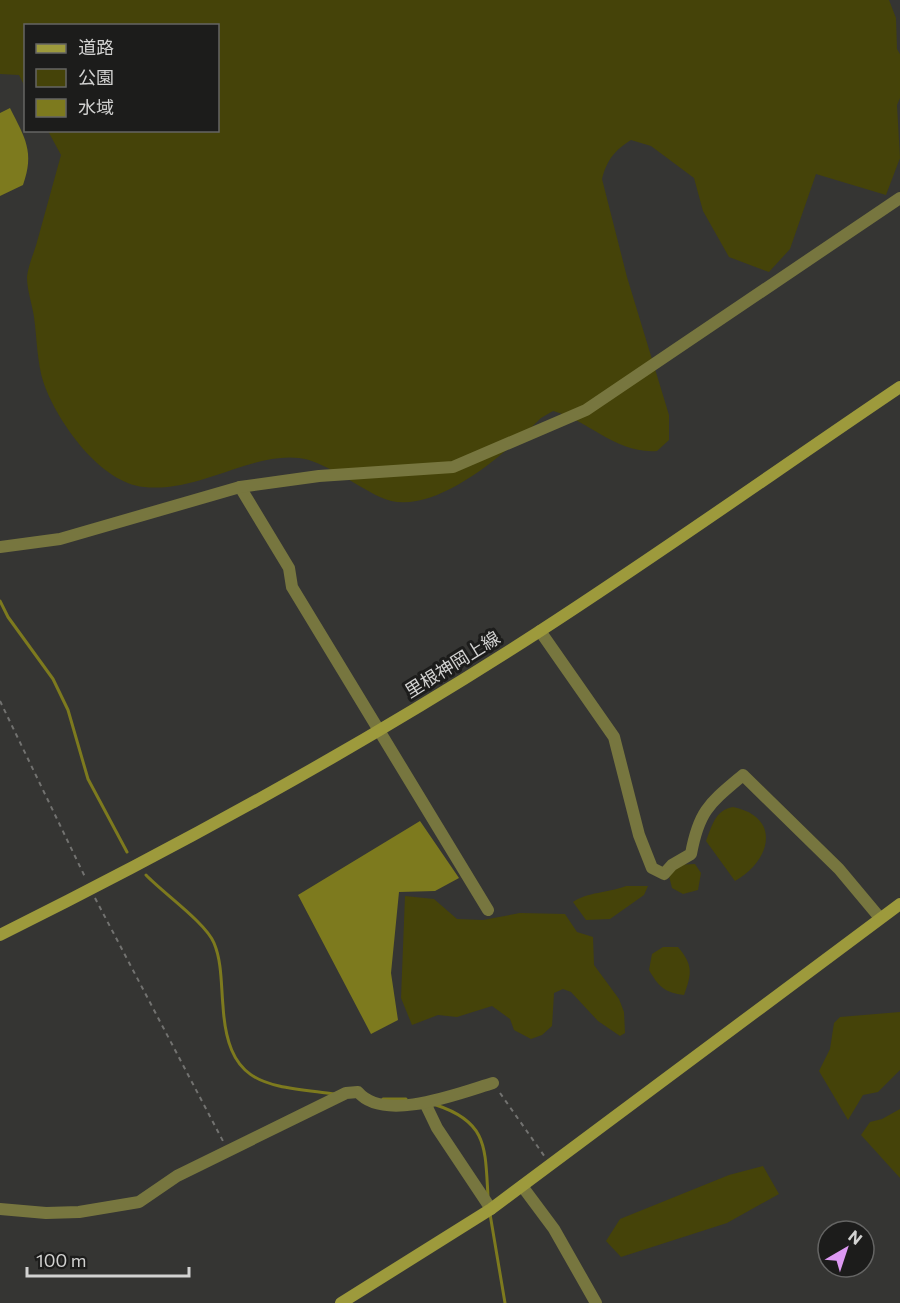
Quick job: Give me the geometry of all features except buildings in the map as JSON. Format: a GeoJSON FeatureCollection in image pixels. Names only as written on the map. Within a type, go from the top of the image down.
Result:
{"type":"FeatureCollection","features":[{"type":"Feature","properties":{"kind":"main road","name":"里根神岡上線"},"geometry":{"type":"LineString","coordinates":[[0,935],[91,890],[378,732],[540,631],[900,387]]}},
{"type":"Feature","properties":{"kind":"main road"},"geometry":{"type":"LineString","coordinates":[[341,1303],[491,1209],[900,904]]}},
{"type":"Feature","properties":{"kind":"street"},"geometry":{"type":"LineString","coordinates":[[0,547],[60,539],[240,487],[319,476],[453,467],[586,410],[900,198]]}},
{"type":"Feature","properties":{"kind":"street"},"geometry":{"type":"LineString","coordinates":[[240,487],[289,568],[292,587],[488,910]]}},
{"type":"Feature","properties":{"kind":"street"},"geometry":{"type":"LineString","coordinates":[[540,631],[614,736],[639,835],[652,868],[664,874],[672,865],[691,854],[696,827],[709,804],[743,775],[839,869],[880,918]]}},
{"type":"Feature","properties":{"kind":"street"},"geometry":{"type":"LineString","coordinates":[[0,1209],[46,1213],[79,1212],[139,1202],[177,1176],[346,1093],[358,1092],[365,1100],[376,1105],[425,1103],[493,1083]]}},
{"type":"Feature","properties":{"kind":"street"},"geometry":{"type":"LineString","coordinates":[[425,1103],[437,1128],[491,1209]]}},
{"type":"Feature","properties":{"kind":"street"},"geometry":{"type":"LineString","coordinates":[[522,1186],[554,1229],[596,1303]]}},
{"type":"Feature","properties":{"kind":"path"},"geometry":{"type":"LineString","coordinates":[[0,701],[91,890],[228,1150]]}},
{"type":"Feature","properties":{"kind":"path"},"geometry":{"type":"LineString","coordinates":[[493,1083],[550,1164]]}},
{"type":"Feature","properties":{"kind":"green space"},"geometry":{"type":"Polygon","coordinates":[[[0,0],[889,0],[896,18],[897,49],[900,54],[900,98],[897,105],[900,158],[886,195],[816,174],[790,249],[769,272],[729,257],[703,211],[694,178],[651,146],[631,140],[612,156],[602,179],[627,277],[669,415],[669,440],[657,451],[642,451],[616,442],[553,411],[541,418],[509,448],[467,479],[444,492],[422,500],[400,502],[380,497],[329,469],[299,458],[263,461],[184,484],[144,487],[128,483],[112,475],[83,449],[59,416],[44,384],[27,277],[61,155],[49,132],[219,132],[219,24],[24,24],[24,85],[19,75],[0,74],[0,0]]]}},
{"type":"Feature","properties":{"kind":"green space"},"geometry":{"type":"Polygon","coordinates":[[[733,807],[749,812],[759,820],[765,830],[766,840],[757,862],[735,881],[706,841],[718,815],[733,807]]]}},
{"type":"Feature","properties":{"kind":"green space"},"geometry":{"type":"Polygon","coordinates":[[[695,864],[701,873],[698,890],[683,894],[672,888],[669,876],[674,865],[695,864]]]}},
{"type":"Feature","properties":{"kind":"green space"},"geometry":{"type":"Polygon","coordinates":[[[626,886],[648,886],[644,895],[610,919],[586,920],[573,902],[585,896],[626,886]]]}},
{"type":"Feature","properties":{"kind":"green space"},"geometry":{"type":"Polygon","coordinates":[[[405,896],[434,899],[457,919],[483,920],[520,913],[565,914],[577,932],[593,937],[594,965],[619,999],[624,1012],[625,1033],[620,1036],[598,1021],[571,992],[563,989],[554,993],[552,1026],[542,1035],[531,1039],[514,1030],[510,1019],[492,1006],[457,1017],[438,1015],[412,1025],[401,998],[405,896]]]}},
{"type":"Feature","properties":{"kind":"green space"},"geometry":{"type":"Polygon","coordinates":[[[663,947],[678,947],[689,964],[690,975],[684,995],[663,988],[649,970],[652,954],[663,947]]]}},
{"type":"Feature","properties":{"kind":"green space"},"geometry":{"type":"Polygon","coordinates":[[[900,1012],[900,1070],[878,1092],[863,1095],[848,1120],[819,1071],[830,1049],[834,1023],[840,1017],[900,1012]]]}},
{"type":"Feature","properties":{"kind":"green space"},"geometry":{"type":"Polygon","coordinates":[[[900,1109],[900,1178],[861,1135],[870,1122],[882,1119],[900,1109]]]}},
{"type":"Feature","properties":{"kind":"green space"},"geometry":{"type":"Polygon","coordinates":[[[763,1166],[779,1194],[727,1223],[621,1257],[606,1241],[620,1219],[729,1175],[763,1166]]]}},
{"type":"Feature","properties":{"kind":"water"},"geometry":{"type":"Polygon","coordinates":[[[10,108],[27,145],[27,173],[23,185],[0,196],[0,113],[10,108]]]}},
{"type":"Feature","properties":{"kind":"water"},"geometry":{"type":"Polygon","coordinates":[[[420,821],[459,878],[435,891],[399,892],[391,973],[398,1020],[371,1034],[298,895],[420,821]]]}},
{"type":"Feature","properties":{"kind":"waterway"},"geometry":{"type":"LineString","coordinates":[[0,601],[8,617],[53,679],[68,710],[88,779],[127,852]]}},
{"type":"Feature","properties":{"kind":"waterway"},"geometry":{"type":"LineString","coordinates":[[146,875],[193,917],[214,943],[220,966],[226,1033],[233,1053],[243,1068],[255,1077],[271,1084],[334,1094]]}},
{"type":"Feature","properties":{"kind":"waterway"},"geometry":{"type":"LineString","coordinates":[[383,1099],[406,1099]]}},
{"type":"Feature","properties":{"kind":"waterway"},"geometry":{"type":"LineString","coordinates":[[436,1105],[453,1112],[475,1129],[484,1151],[488,1196]]}},
{"type":"Feature","properties":{"kind":"waterway"},"geometry":{"type":"LineString","coordinates":[[490,1214],[505,1303]]}}]}
